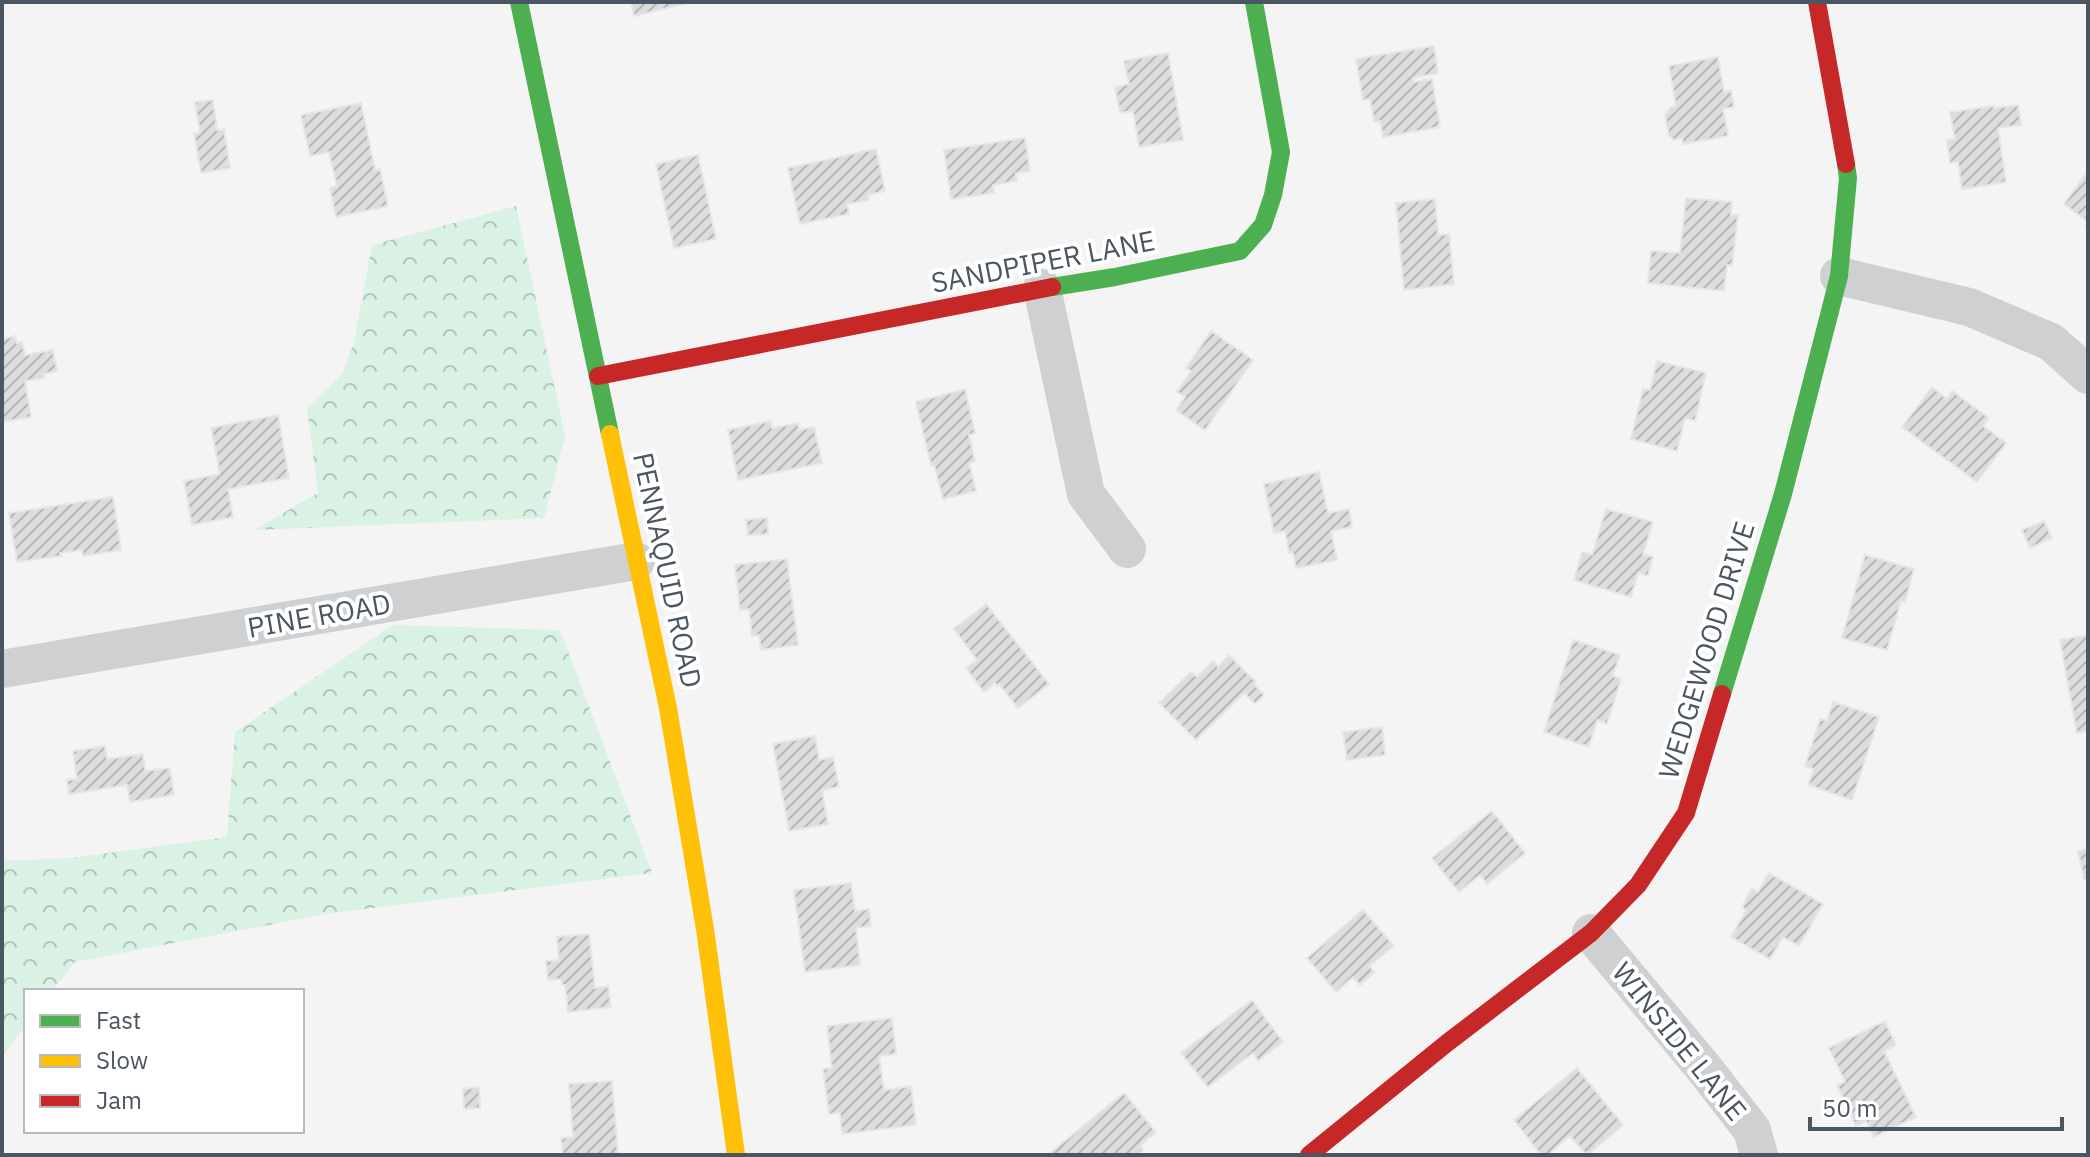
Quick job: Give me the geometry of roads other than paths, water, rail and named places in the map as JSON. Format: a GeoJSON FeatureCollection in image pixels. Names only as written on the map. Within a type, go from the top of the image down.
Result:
{"type":"FeatureCollection","features":[{"type":"Feature","properties":{"kind":"street","name":"PENNAQUID ROAD"},"geometry":{"type":"LineString","coordinates":[[519,2],[668,708],[705,929],[736,1155]]}},
{"type":"Feature","properties":{"kind":"street","name":"SANDPIPER LANE"},"geometry":{"type":"LineString","coordinates":[[598,376],[1240,251],[1263,225],[1273,195],[1281,152],[1254,2]]}},
{"type":"Feature","properties":{"kind":"street","name":"WEDGEWOOD DRIVE"},"geometry":{"type":"LineString","coordinates":[[1309,1155],[1447,1043],[1591,933],[1638,885],[1686,813],[1783,494],[1839,276],[1848,178],[1817,2]]}},
{"type":"Feature","properties":{"kind":"street"},"geometry":{"type":"LineString","coordinates":[[1839,276],[1969,307],[2051,342],[2088,375]]}},
{"type":"Feature","properties":{"kind":"street"},"geometry":{"type":"LineString","coordinates":[[1042,288],[1086,494],[1127,549]]}},
{"type":"Feature","properties":{"kind":"street","name":"PINE ROAD"},"geometry":{"type":"LineString","coordinates":[[2,669],[636,561]]}},
{"type":"Feature","properties":{"kind":"street","name":"WINSIDE LANE"},"geometry":{"type":"LineString","coordinates":[[1591,933],[1752,1130],[1759,1155]]}}]}
